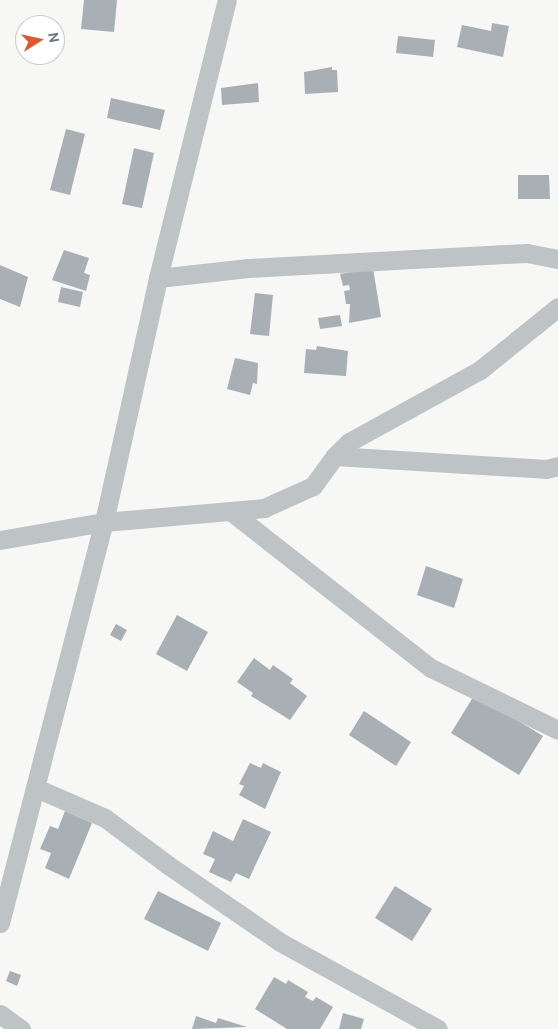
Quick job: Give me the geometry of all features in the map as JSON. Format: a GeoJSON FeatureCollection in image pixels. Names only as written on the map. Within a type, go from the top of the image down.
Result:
{"type":"FeatureCollection","features":[{"type":"Feature","properties":{"kind":"street"},"geometry":{"type":"LineString","coordinates":[[0,923],[104,522],[158,278],[227,0]]}},
{"type":"Feature","properties":{"kind":"street"},"geometry":{"type":"LineString","coordinates":[[158,278],[248,268],[518,254],[558,259]]}},
{"type":"Feature","properties":{"kind":"street"},"geometry":{"type":"LineString","coordinates":[[0,540],[104,522],[234,513],[264,508],[313,486],[335,456],[349,442],[480,370],[558,307]]}},
{"type":"Feature","properties":{"kind":"street"},"geometry":{"type":"LineString","coordinates":[[335,456],[546,469],[558,466]]}},
{"type":"Feature","properties":{"kind":"street"},"geometry":{"type":"LineString","coordinates":[[234,513],[431,668],[558,730]]}},
{"type":"Feature","properties":{"kind":"street"},"geometry":{"type":"LineString","coordinates":[[36,788],[105,818],[168,865],[280,942],[438,1029]]}},
{"type":"Feature","properties":{"kind":"street"},"geometry":{"type":"LineString","coordinates":[[0,1014],[21,1029]]}},
{"type":"Feature","properties":{"kind":"building"},"geometry":{"type":"Polygon","coordinates":[[[84,0],[117,0],[114,32],[81,29],[84,0]]]}},
{"type":"Feature","properties":{"kind":"building"},"geometry":{"type":"Polygon","coordinates":[[[492,23],[509,26],[503,57],[457,47],[462,25],[491,31],[492,23]]]}},
{"type":"Feature","properties":{"kind":"building"},"geometry":{"type":"Polygon","coordinates":[[[398,36],[435,40],[433,57],[396,53],[398,36]]]}},
{"type":"Feature","properties":{"kind":"building"},"geometry":{"type":"Polygon","coordinates":[[[332,67],[332,70],[337,70],[338,92],[305,94],[304,72],[332,67]]]}},
{"type":"Feature","properties":{"kind":"building"},"geometry":{"type":"Polygon","coordinates":[[[258,83],[259,102],[222,105],[221,88],[258,83]]]}},
{"type":"Feature","properties":{"kind":"building"},"geometry":{"type":"Polygon","coordinates":[[[111,98],[165,110],[160,130],[107,118],[111,98]]]}},
{"type":"Feature","properties":{"kind":"building"},"geometry":{"type":"Polygon","coordinates":[[[66,129],[85,134],[70,195],[50,190],[66,129]]]}},
{"type":"Feature","properties":{"kind":"building"},"geometry":{"type":"Polygon","coordinates":[[[134,148],[154,153],[142,208],[122,204],[134,148]]]}},
{"type":"Feature","properties":{"kind":"building"},"geometry":{"type":"Polygon","coordinates":[[[518,175],[549,175],[550,199],[518,199],[518,175]]]}},
{"type":"Feature","properties":{"kind":"building"},"geometry":{"type":"Polygon","coordinates":[[[64,250],[89,258],[84,273],[90,275],[86,291],[52,280],[64,250]]]}},
{"type":"Feature","properties":{"kind":"building"},"geometry":{"type":"Polygon","coordinates":[[[0,265],[28,277],[20,307],[0,299],[0,265]]]}},
{"type":"Feature","properties":{"kind":"building"},"geometry":{"type":"Polygon","coordinates":[[[373,268],[381,317],[349,323],[350,304],[346,304],[344,291],[350,290],[349,285],[343,286],[340,274],[373,268]]]}},
{"type":"Feature","properties":{"kind":"building"},"geometry":{"type":"Polygon","coordinates":[[[61,287],[83,292],[80,307],[58,302],[61,287]]]}},
{"type":"Feature","properties":{"kind":"building"},"geometry":{"type":"Polygon","coordinates":[[[255,293],[273,295],[269,336],[250,334],[255,293]]]}},
{"type":"Feature","properties":{"kind":"building"},"geometry":{"type":"Polygon","coordinates":[[[340,315],[342,326],[320,329],[318,318],[340,315]]]}},
{"type":"Feature","properties":{"kind":"building"},"geometry":{"type":"Polygon","coordinates":[[[317,346],[348,351],[346,376],[304,373],[306,349],[316,350],[317,346]]]}},
{"type":"Feature","properties":{"kind":"building"},"geometry":{"type":"Polygon","coordinates":[[[235,358],[258,363],[257,384],[253,383],[250,395],[227,389],[235,358]]]}},
{"type":"Feature","properties":{"kind":"building"},"geometry":{"type":"Polygon","coordinates":[[[426,566],[463,579],[454,608],[417,595],[426,566]]]}},
{"type":"Feature","properties":{"kind":"building"},"geometry":{"type":"Polygon","coordinates":[[[177,615],[208,632],[187,671],[156,654],[177,615]]]}},
{"type":"Feature","properties":{"kind":"building"},"geometry":{"type":"Polygon","coordinates":[[[116,624],[127,630],[121,641],[110,635],[116,624]]]}},
{"type":"Feature","properties":{"kind":"building"},"geometry":{"type":"Polygon","coordinates":[[[254,658],[270,670],[273,665],[293,679],[290,683],[307,696],[290,720],[251,696],[253,693],[237,682],[254,658]]]}},
{"type":"Feature","properties":{"kind":"building"},"geometry":{"type":"Polygon","coordinates":[[[475,694],[543,736],[519,775],[451,733],[475,694]]]}},
{"type":"Feature","properties":{"kind":"building"},"geometry":{"type":"Polygon","coordinates":[[[364,711],[411,742],[396,766],[349,735],[364,711]]]}},
{"type":"Feature","properties":{"kind":"building"},"geometry":{"type":"Polygon","coordinates":[[[250,763],[261,768],[263,763],[281,772],[265,809],[239,795],[244,786],[239,784],[250,763]]]}},
{"type":"Feature","properties":{"kind":"building"},"geometry":{"type":"Polygon","coordinates":[[[65,811],[92,823],[69,879],[45,868],[51,853],[40,849],[50,826],[58,829],[65,811]]]}},
{"type":"Feature","properties":{"kind":"building"},"geometry":{"type":"Polygon","coordinates":[[[243,819],[271,832],[249,879],[236,873],[231,882],[209,872],[215,859],[203,854],[213,831],[233,841],[243,819]]]}},
{"type":"Feature","properties":{"kind":"building"},"geometry":{"type":"Polygon","coordinates":[[[395,886],[432,909],[412,941],[375,918],[395,886]]]}},
{"type":"Feature","properties":{"kind":"building"},"geometry":{"type":"Polygon","coordinates":[[[158,891],[221,923],[208,951],[144,919],[158,891]]]}},
{"type":"Feature","properties":{"kind":"building"},"geometry":{"type":"Polygon","coordinates":[[[10,971],[21,975],[17,986],[6,981],[10,971]]]}},
{"type":"Feature","properties":{"kind":"building"},"geometry":{"type":"Polygon","coordinates":[[[274,977],[286,984],[288,980],[308,992],[305,997],[313,1001],[316,997],[333,1007],[320,1029],[287,1029],[255,1009],[274,977]]]}},
{"type":"Feature","properties":{"kind":"building"},"geometry":{"type":"Polygon","coordinates":[[[343,1013],[364,1019],[361,1029],[339,1029],[343,1013]]]}},
{"type":"Feature","properties":{"kind":"building"},"geometry":{"type":"Polygon","coordinates":[[[196,1016],[216,1023],[218,1018],[247,1027],[192,1029],[196,1016]]]}}]}
